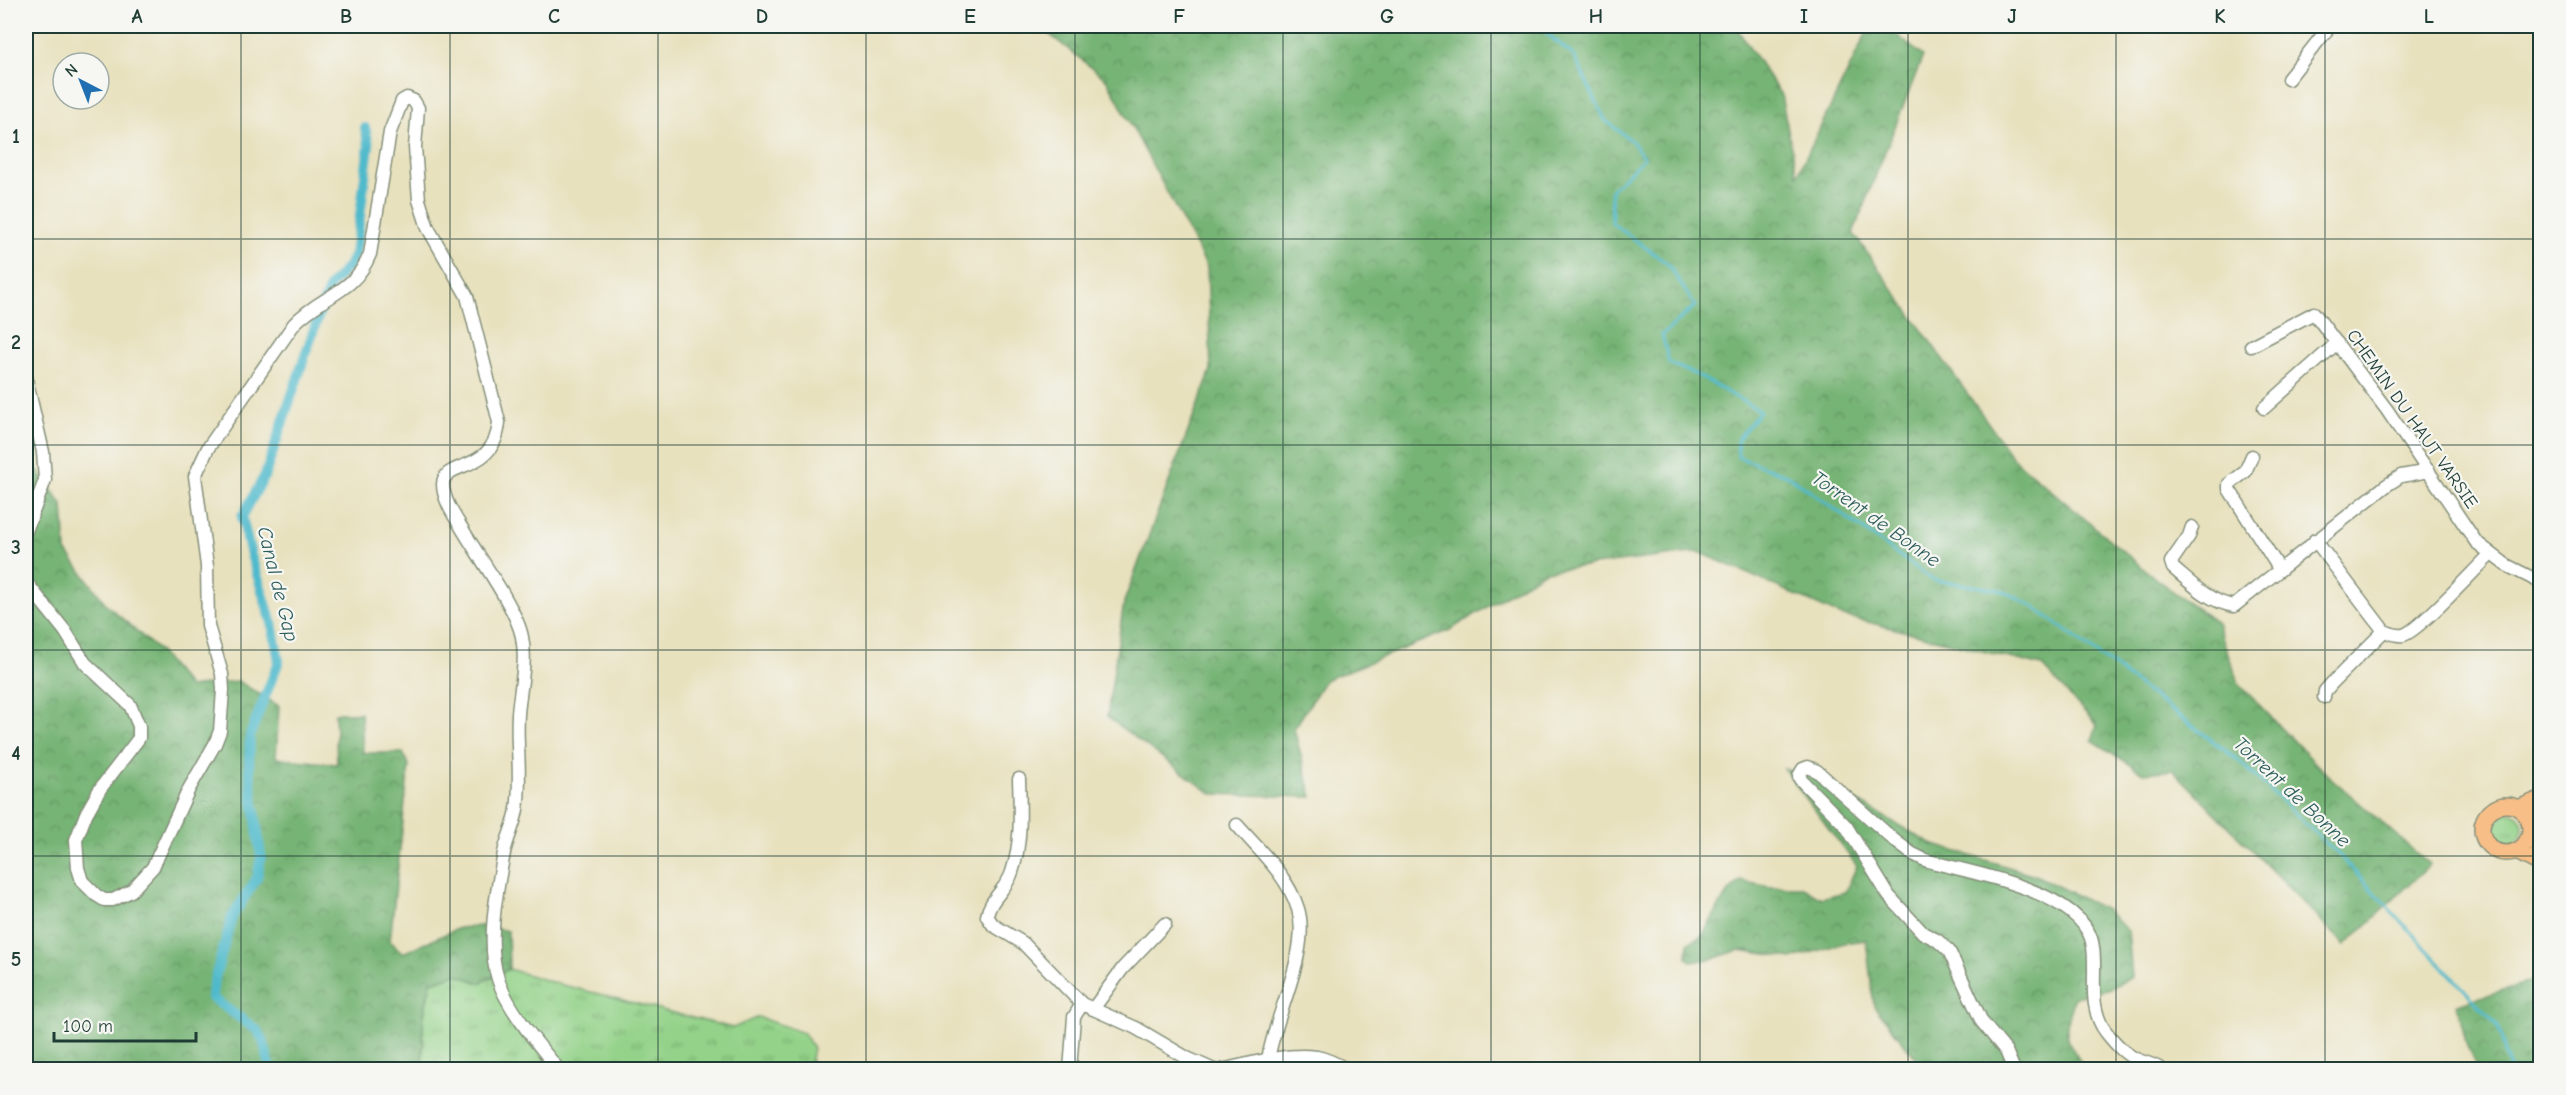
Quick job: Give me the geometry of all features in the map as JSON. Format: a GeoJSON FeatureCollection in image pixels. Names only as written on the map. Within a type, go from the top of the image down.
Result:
{"type":"FeatureCollection","features":[{"type":"Feature","properties":{"kind":"main road"},"geometry":{"type":"LineString","coordinates":[[2517,808],[2541,799]]}},
{"type":"Feature","properties":{"kind":"main road"},"geometry":{"type":"LineString","coordinates":[[2541,811],[2530,830],[2522,848],[2515,851],[2503,853],[2490,847],[2483,835],[2482,827],[2485,819],[2495,808],[2502,805],[2517,808],[2524,812],[2530,830],[2541,850]]}},
{"type":"Feature","properties":{"kind":"main road"},"geometry":{"type":"LineString","coordinates":[[2515,851],[2541,864]]}},
{"type":"Feature","properties":{"kind":"street"},"geometry":{"type":"LineString","coordinates":[[2288,79],[2330,26]]}},
{"type":"Feature","properties":{"kind":"street"},"geometry":{"type":"LineString","coordinates":[[26,582],[65,631],[85,663],[130,705],[139,726],[139,738],[100,789],[76,840],[76,854],[82,881],[104,900],[113,900],[131,891],[153,867],[189,789],[220,731],[223,690],[220,663],[208,626],[207,566],[195,476],[198,466],[294,324],[355,280],[366,264],[370,254],[390,132],[402,101],[411,98],[418,108],[416,147],[419,200],[428,228],[467,296],[499,422],[498,434],[489,452],[482,458],[453,470],[447,475],[443,486],[453,514],[514,615],[522,635],[525,655],[518,715],[517,811],[504,851],[495,910],[495,963],[498,980],[505,995],[533,1037],[559,1070]]}},
{"type":"Feature","properties":{"kind":"street","name":"CHEMIN DU HAUT VARSIE"},"geometry":{"type":"LineString","coordinates":[[2251,346],[2314,314],[2387,410],[2476,542],[2490,555],[2541,582]]}},
{"type":"Feature","properties":{"kind":"street"},"geometry":{"type":"LineString","coordinates":[[2264,408],[2337,343]]}},
{"type":"Feature","properties":{"kind":"street"},"geometry":{"type":"LineString","coordinates":[[26,378],[43,452],[45,480],[26,531]]}},
{"type":"Feature","properties":{"kind":"street"},"geometry":{"type":"LineString","coordinates":[[2252,456],[2245,472],[2229,484],[2229,489],[2280,570]]}},
{"type":"Feature","properties":{"kind":"street"},"geometry":{"type":"LineString","coordinates":[[2192,527],[2189,536],[2171,562],[2173,568],[2207,596],[2221,604],[2234,606],[2315,540],[2401,476],[2429,471]]}},
{"type":"Feature","properties":{"kind":"street"},"geometry":{"type":"LineString","coordinates":[[2315,540],[2384,631],[2394,635],[2405,635],[2422,621],[2490,555]]}},
{"type":"Feature","properties":{"kind":"street"},"geometry":{"type":"LineString","coordinates":[[2324,697],[2331,683],[2363,655],[2384,631]]}},
{"type":"Feature","properties":{"kind":"street"},"geometry":{"type":"LineString","coordinates":[[2014,1070],[2006,1051],[1982,1022],[1949,951],[1923,933],[1889,896],[1846,826],[1800,779],[1799,776],[1803,769],[1808,767],[1817,771],[1856,808],[1911,853],[1925,860],[2023,886],[2069,910],[2088,932],[2093,945],[2093,979],[2098,1021],[2125,1052],[2162,1070]]}},
{"type":"Feature","properties":{"kind":"street"},"geometry":{"type":"LineString","coordinates":[[1019,779],[1021,826],[1012,874],[989,904],[987,916],[993,925],[1023,943],[1088,1007],[1136,1028],[1187,1058],[1214,1070]]}},
{"type":"Feature","properties":{"kind":"street"},"geometry":{"type":"LineString","coordinates":[[1237,825],[1275,867],[1298,909],[1301,926],[1293,972],[1268,1060]]}},
{"type":"Feature","properties":{"kind":"street"},"geometry":{"type":"LineString","coordinates":[[1070,1070],[1074,1017],[1088,1007],[1165,924]]}},
{"type":"Feature","properties":{"kind":"street"},"geometry":{"type":"LineString","coordinates":[[1222,1070],[1268,1060],[1320,1058],[1348,1070]]}},
{"type":"Feature","properties":{"kind":"green space"},"geometry":{"type":"Polygon","coordinates":[[[1039,26],[1735,26],[1781,95],[1797,175],[1870,26],[1885,26],[1923,56],[1853,233],[2013,458],[2156,579],[2217,623],[2239,684],[2322,770],[2430,865],[2345,945],[2173,770],[2143,773],[2092,740],[2097,725],[2042,666],[1840,615],[1699,552],[1545,571],[1450,630],[1325,680],[1294,729],[1312,797],[1212,794],[1107,717],[1124,602],[1211,370],[1207,267],[1107,80],[1039,26]]]}},
{"type":"Feature","properties":{"kind":"green space"},"geometry":{"type":"Polygon","coordinates":[[[26,454],[63,506],[66,551],[106,604],[159,651],[189,687],[238,681],[279,706],[276,758],[337,764],[335,713],[361,713],[363,753],[403,753],[409,765],[390,941],[403,953],[459,928],[481,926],[508,931],[509,969],[480,983],[456,974],[431,982],[423,1018],[423,1069],[26,1069],[26,454]]]}},
{"type":"Feature","properties":{"kind":"green space"},"geometry":{"type":"Polygon","coordinates":[[[1784,769],[1812,775],[1931,844],[2035,875],[2106,910],[2128,931],[2132,977],[2111,988],[2075,997],[2071,1008],[2067,1035],[2073,1051],[2086,1069],[1922,1070],[1916,1058],[1874,1006],[1866,940],[1844,943],[1793,958],[1739,950],[1715,958],[1692,962],[1687,958],[1688,943],[1702,936],[1726,895],[1740,881],[1770,887],[1803,887],[1821,898],[1845,892],[1857,866],[1784,769]]]}},
{"type":"Feature","properties":{"kind":"green space"},"geometry":{"type":"Polygon","coordinates":[[[2507,812],[2518,817],[2523,828],[2518,839],[2507,844],[2496,839],[2491,828],[2496,817],[2507,812]]]}},
{"type":"Feature","properties":{"kind":"green space"},"geometry":{"type":"Polygon","coordinates":[[[509,969],[555,983],[733,1028],[758,1017],[804,1033],[813,1048],[809,1069],[423,1070],[423,1018],[431,982],[456,974],[480,983],[509,969]]]}},
{"type":"Feature","properties":{"kind":"green space"},"geometry":{"type":"Polygon","coordinates":[[[2540,979],[2540,1069],[2477,1069],[2467,1046],[2457,1004],[2540,979]]]}},
{"type":"Feature","properties":{"kind":"waterway","name":"Torrent de Bonne"},"geometry":{"type":"LineString","coordinates":[[1538,26],[1574,56],[1605,120],[1632,141],[1644,158],[1611,190],[1612,223],[1668,264],[1695,306],[1662,335],[1669,363],[1697,375],[1760,411],[1737,440],[1738,457],[1789,476],[1933,580],[2001,590],[2033,606],[2238,760],[2342,858],[2498,1026],[2510,1070]]}},
{"type":"Feature","properties":{"kind":"waterway","name":"Canal de Gap"},"geometry":{"type":"LineString","coordinates":[[271,1070],[263,1040],[257,1030],[212,998],[213,985],[232,917],[257,878],[261,857],[249,767],[250,735],[279,661],[272,623],[242,517],[265,475],[330,286],[355,255],[369,145],[365,128]]}}]}
